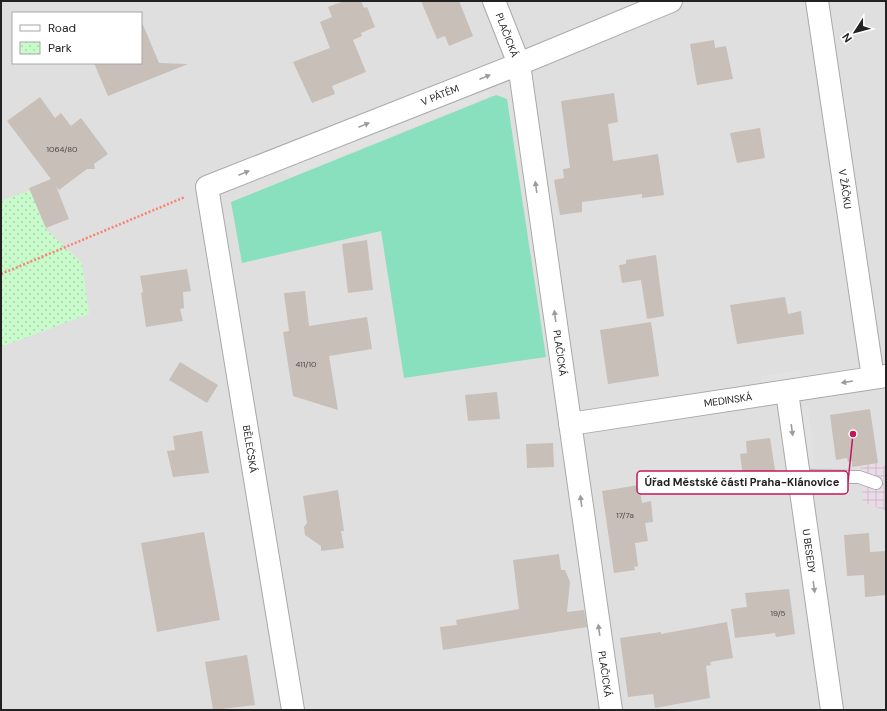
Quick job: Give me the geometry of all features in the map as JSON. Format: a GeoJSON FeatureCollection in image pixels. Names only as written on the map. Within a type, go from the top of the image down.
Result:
{"type":"FeatureCollection","features":[{"type":"Feature","properties":{"kind":"street","name":"PLAČICKÁ"},"geometry":{"type":"LineString","coordinates":[[494,1],[519,64],[611,710]]}},
{"type":"Feature","properties":{"kind":"street","name":"V PÁTÉM"},"geometry":{"type":"LineString","coordinates":[[207,188],[519,64],[671,1]]}},
{"type":"Feature","properties":{"kind":"street","name":"V ŽÁČKU"},"geometry":{"type":"LineString","coordinates":[[817,1],[880,377]]}},
{"type":"Feature","properties":{"kind":"street","name":"BĚLEČSKÁ"},"geometry":{"type":"LineString","coordinates":[[207,188],[293,710]]}},
{"type":"Feature","properties":{"kind":"street","name":"MEDINSKÁ"},"geometry":{"type":"LineString","coordinates":[[570,424],[880,377]]}},
{"type":"Feature","properties":{"kind":"street","name":"U BESEDY"},"geometry":{"type":"LineString","coordinates":[[786,392],[832,710]]}},
{"type":"Feature","properties":{"kind":"lane"},"geometry":{"type":"LineString","coordinates":[[798,476],[859,477],[876,483]]}},
{"type":"Feature","properties":{"kind":"path"},"geometry":{"type":"LineString","coordinates":[[1,274],[207,188]]}},
{"type":"Feature","properties":{"kind":"shaded area"},"geometry":{"type":"Polygon","coordinates":[[[1,1],[886,1],[886,710],[1,710],[1,1]]]}},
{"type":"Feature","properties":{"kind":"shaded area"},"geometry":{"type":"Polygon","coordinates":[[[475,80],[492,95],[290,177],[271,162],[475,80]]]}},
{"type":"Feature","properties":{"kind":"shaded area"},"geometry":{"type":"Polygon","coordinates":[[[799,370],[800,378],[762,384],[761,376],[799,370]]]}},
{"type":"Feature","properties":{"kind":"shaded area"},"geometry":{"type":"Polygon","coordinates":[[[808,406],[815,465],[801,467],[793,408],[808,406]]]}},
{"type":"Feature","properties":{"kind":"shaded area"},"geometry":{"type":"Polygon","coordinates":[[[860,456],[886,466],[886,511],[863,502],[860,456]]]}},
{"type":"Feature","properties":{"kind":"green space"},"geometry":{"type":"Polygon","coordinates":[[[496,95],[507,99],[546,357],[404,378],[381,231],[242,263],[231,202],[496,95]]]}},
{"type":"Feature","properties":{"kind":"green space"},"geometry":{"type":"Polygon","coordinates":[[[30,190],[46,229],[82,263],[89,314],[1,347],[1,201],[30,190]]]}},
{"type":"Feature","properties":{"kind":"building"},"geometry":{"type":"Polygon","coordinates":[[[344,1],[361,1],[364,8],[367,7],[375,27],[361,33],[362,36],[353,40],[366,72],[332,86],[335,94],[312,103],[293,62],[330,48],[320,22],[332,17],[328,7],[344,1]]]}},
{"type":"Feature","properties":{"kind":"building"},"geometry":{"type":"Polygon","coordinates":[[[421,1],[459,1],[473,36],[449,46],[445,36],[437,39],[421,1]]]}},
{"type":"Feature","properties":{"kind":"building"},"geometry":{"type":"Polygon","coordinates":[[[142,22],[159,63],[188,64],[108,96],[94,64],[142,64],[142,22]]]}},
{"type":"Feature","properties":{"kind":"building"},"geometry":{"type":"Polygon","coordinates":[[[714,40],[715,48],[726,46],[733,79],[697,85],[690,44],[714,40]]]}},
{"type":"Feature","properties":{"kind":"building"},"geometry":{"type":"Polygon","coordinates":[[[614,93],[618,122],[608,124],[613,161],[658,154],[664,195],[642,198],[642,194],[582,202],[582,212],[560,215],[554,180],[564,178],[563,169],[570,168],[561,101],[614,93]]]}},
{"type":"Feature","properties":{"kind":"building"},"geometry":{"type":"Polygon","coordinates":[[[40,97],[55,118],[61,113],[71,126],[81,118],[108,154],[94,164],[95,169],[87,169],[59,190],[56,186],[69,219],[46,228],[29,188],[51,179],[7,121],[40,97]]]}},
{"type":"Feature","properties":{"kind":"building"},"geometry":{"type":"Polygon","coordinates":[[[760,128],[765,158],[737,163],[730,133],[760,128]]]}},
{"type":"Feature","properties":{"kind":"building"},"geometry":{"type":"Polygon","coordinates":[[[367,240],[373,290],[348,293],[342,244],[367,240]]]}},
{"type":"Feature","properties":{"kind":"building"},"geometry":{"type":"Polygon","coordinates":[[[656,255],[664,316],[647,319],[641,280],[622,283],[619,265],[626,264],[626,260],[656,255]]]}},
{"type":"Feature","properties":{"kind":"building"},"geometry":{"type":"Polygon","coordinates":[[[187,269],[191,291],[183,292],[184,308],[180,309],[183,321],[146,327],[140,276],[187,269]]]}},
{"type":"Feature","properties":{"kind":"building"},"geometry":{"type":"Polygon","coordinates":[[[305,291],[309,326],[367,317],[372,349],[329,356],[338,410],[293,396],[283,332],[289,331],[284,293],[305,291]]]}},
{"type":"Feature","properties":{"kind":"building"},"geometry":{"type":"Polygon","coordinates":[[[785,297],[788,314],[801,311],[804,334],[737,344],[730,305],[785,297]]]}},
{"type":"Feature","properties":{"kind":"building"},"geometry":{"type":"Polygon","coordinates":[[[651,322],[659,376],[608,384],[600,330],[651,322]]]}},
{"type":"Feature","properties":{"kind":"building"},"geometry":{"type":"Polygon","coordinates":[[[180,362],[218,385],[207,403],[169,380],[180,362]]]}},
{"type":"Feature","properties":{"kind":"building"},"geometry":{"type":"Polygon","coordinates":[[[497,392],[500,419],[468,421],[465,395],[497,392]]]}},
{"type":"Feature","properties":{"kind":"building"},"geometry":{"type":"Polygon","coordinates":[[[870,409],[878,463],[852,467],[852,461],[848,462],[847,458],[836,460],[830,415],[870,409]]]}},
{"type":"Feature","properties":{"kind":"building"},"geometry":{"type":"Polygon","coordinates":[[[202,431],[209,473],[173,477],[167,451],[175,450],[173,436],[202,431]]]}},
{"type":"Feature","properties":{"kind":"building"},"geometry":{"type":"Polygon","coordinates":[[[770,438],[777,483],[752,487],[750,475],[743,476],[740,454],[747,453],[746,441],[770,438]]]}},
{"type":"Feature","properties":{"kind":"building"},"geometry":{"type":"Polygon","coordinates":[[[553,443],[554,467],[527,468],[526,444],[553,443]]]}},
{"type":"Feature","properties":{"kind":"building"},"geometry":{"type":"Polygon","coordinates":[[[639,485],[642,503],[651,501],[653,522],[645,523],[648,541],[635,543],[638,566],[634,567],[635,570],[614,573],[602,491],[639,485]]]}},
{"type":"Feature","properties":{"kind":"building"},"geometry":{"type":"Polygon","coordinates":[[[338,490],[344,531],[341,531],[344,548],[321,551],[321,546],[305,535],[304,527],[307,523],[303,496],[338,490]]]}},
{"type":"Feature","properties":{"kind":"building"},"geometry":{"type":"Polygon","coordinates":[[[204,532],[220,620],[157,632],[141,543],[204,532]]]}},
{"type":"Feature","properties":{"kind":"building"},"geometry":{"type":"Polygon","coordinates":[[[869,533],[870,552],[886,551],[886,595],[865,597],[864,575],[847,576],[844,535],[869,533]]]}},
{"type":"Feature","properties":{"kind":"building"},"geometry":{"type":"Polygon","coordinates":[[[559,554],[561,570],[565,570],[570,582],[567,612],[584,610],[587,627],[443,650],[440,627],[457,625],[456,620],[519,609],[513,560],[559,554]]]}},
{"type":"Feature","properties":{"kind":"building"},"geometry":{"type":"Polygon","coordinates":[[[789,589],[795,634],[776,637],[775,633],[735,638],[731,609],[747,607],[745,593],[789,589]]]}},
{"type":"Feature","properties":{"kind":"building"},"geometry":{"type":"Polygon","coordinates":[[[727,622],[733,658],[710,662],[711,665],[706,666],[710,698],[655,708],[653,694],[628,697],[620,638],[661,632],[661,634],[727,622]]]}},
{"type":"Feature","properties":{"kind":"building"},"geometry":{"type":"Polygon","coordinates":[[[247,655],[255,705],[213,710],[205,662],[247,655]]]}},
{"type":"Feature","properties":{"kind":"place","name":"Úřad Městské části Praha-Klánovice"},"geometry":{"type":"Point","coordinates":[853,434]}}]}
